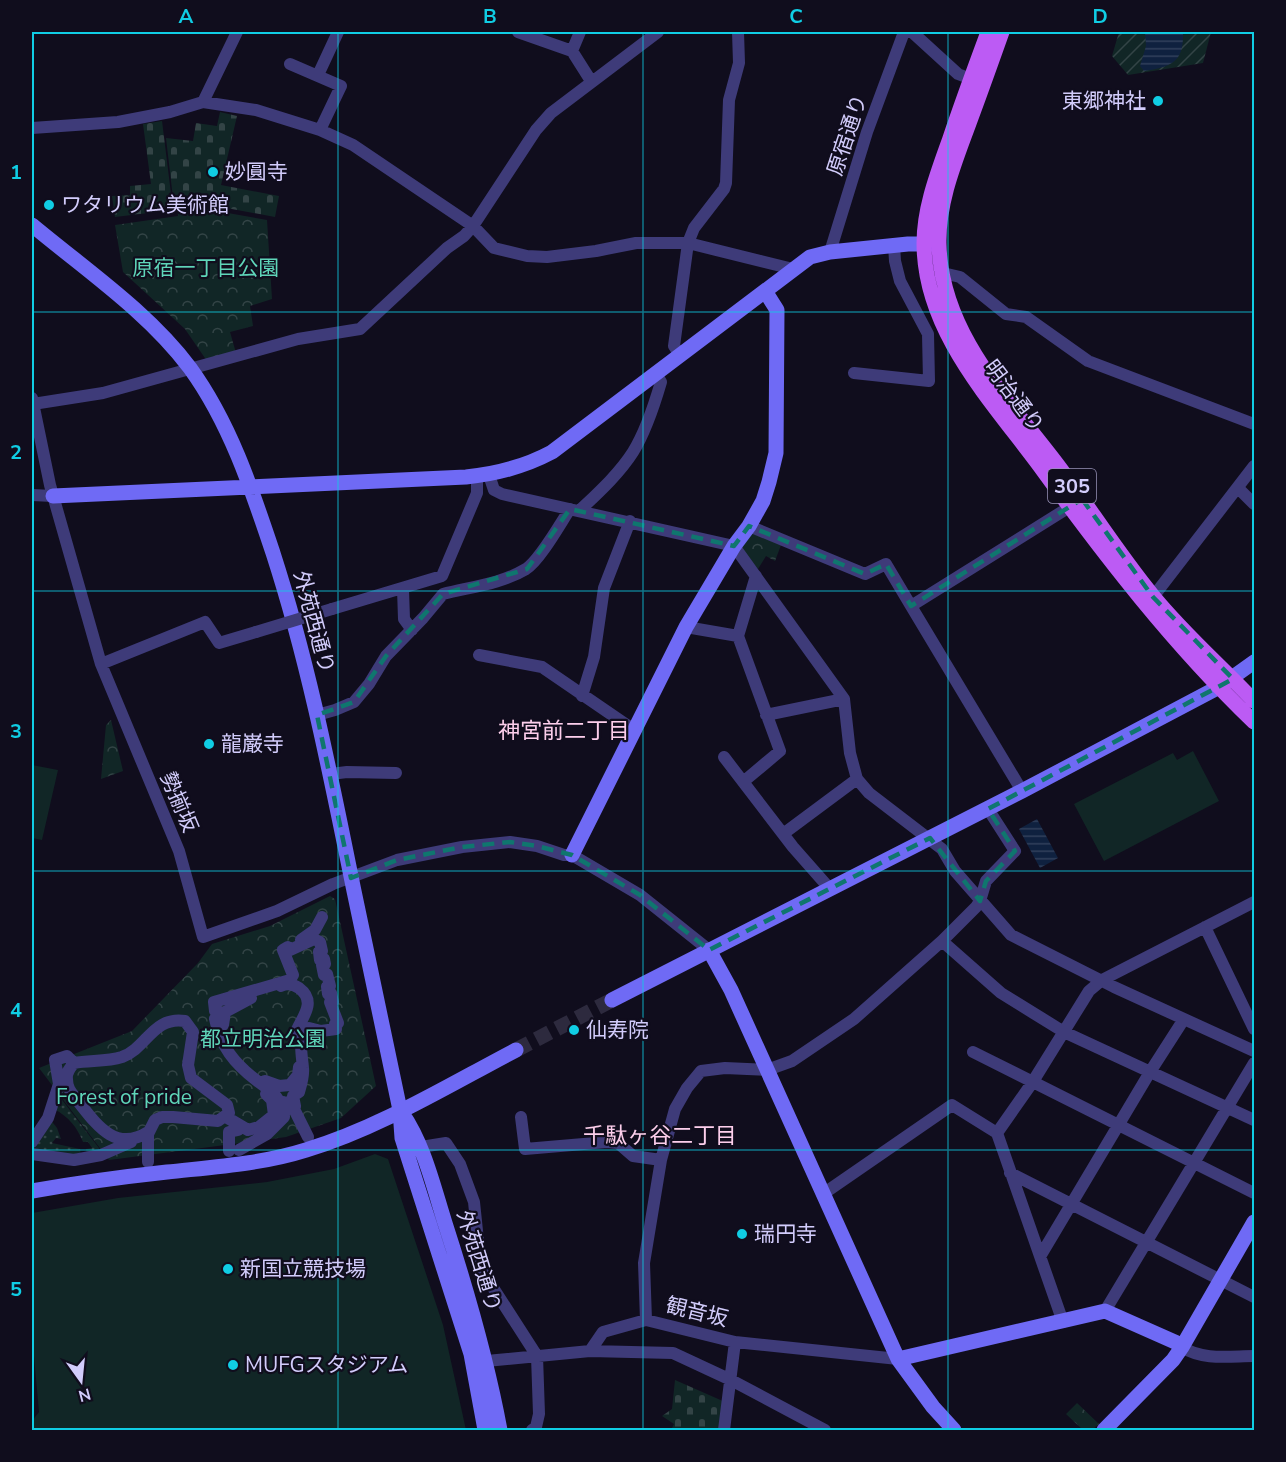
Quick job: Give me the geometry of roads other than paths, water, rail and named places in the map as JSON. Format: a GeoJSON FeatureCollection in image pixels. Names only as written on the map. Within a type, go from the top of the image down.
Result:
{"type":"FeatureCollection","features":[{"type":"Feature","properties":{"kind":"main road","name":"明治通り"},"geometry":{"type":"LineString","coordinates":[[988,32],[932,191],[932,292],[940,315],[969,372],[1153,597],[1254,701]]}},
{"type":"Feature","properties":{"kind":"main road","name":"明治通り"},"geometry":{"type":"LineString","coordinates":[[1002,32],[950,175],[932,244],[955,317],[977,360],[1076,503],[1121,576],[1219,687],[1254,722]]}},
{"type":"Feature","properties":{"kind":"street"},"geometry":{"type":"LineString","coordinates":[[203,102],[237,32]]}},
{"type":"Feature","properties":{"kind":"street"},"geometry":{"type":"LineString","coordinates":[[318,75],[339,32]]}},
{"type":"Feature","properties":{"kind":"street"},"geometry":{"type":"LineString","coordinates":[[518,32],[572,51],[591,81]]}},
{"type":"Feature","properties":{"kind":"street"},"geometry":{"type":"LineString","coordinates":[[572,51],[580,32]]}},
{"type":"Feature","properties":{"kind":"street"},"geometry":{"type":"LineString","coordinates":[[32,401],[103,393],[298,339],[360,329],[473,226],[536,130],[551,112],[658,32]]}},
{"type":"Feature","properties":{"kind":"street"},"geometry":{"type":"LineString","coordinates":[[680,355],[674,346],[688,243],[694,228],[724,189],[726,183],[729,100],[739,63],[738,32]]}},
{"type":"Feature","properties":{"kind":"street","name":"原宿通り"},"geometry":{"type":"LineString","coordinates":[[830,252],[867,132],[904,32]]}},
{"type":"Feature","properties":{"kind":"street"},"geometry":{"type":"LineString","coordinates":[[912,32],[958,74],[971,79]]}},
{"type":"Feature","properties":{"kind":"street"},"geometry":{"type":"LineString","coordinates":[[290,64],[341,87],[320,130]]}},
{"type":"Feature","properties":{"kind":"street"},"geometry":{"type":"LineString","coordinates":[[32,128],[118,122],[170,112],[203,102],[256,110],[320,130],[353,145],[473,226],[494,248],[527,256],[547,257],[636,243],[688,243],[793,269]]}},
{"type":"Feature","properties":{"kind":"street","name":"外苑西通り"},"geometry":{"type":"LineString","coordinates":[[32,225],[129,305],[175,350],[221,418],[249,486],[284,586],[331,774],[400,1110],[402,1138],[479,1361],[500,1430]]}},
{"type":"Feature","properties":{"kind":"street"},"geometry":{"type":"LineString","coordinates":[[32,495],[53,496],[483,475],[533,462],[552,452],[810,257],[830,252],[894,245],[932,244]]}},
{"type":"Feature","properties":{"kind":"street"},"geometry":{"type":"LineString","coordinates":[[854,374],[929,381],[928,334],[900,281],[894,245]]}},
{"type":"Feature","properties":{"kind":"street"},"geometry":{"type":"LineString","coordinates":[[943,273],[960,277],[1006,314],[1026,317],[1088,362],[1254,424]]}},
{"type":"Feature","properties":{"kind":"street"},"geometry":{"type":"LineString","coordinates":[[572,855],[686,627],[763,501],[776,453],[777,310],[765,291]]}},
{"type":"Feature","properties":{"kind":"street"},"geometry":{"type":"LineString","coordinates":[[317,715],[354,702],[369,684],[386,656],[412,630],[442,594],[472,588],[527,569],[536,561],[575,510],[603,488],[633,453],[652,412],[661,382],[656,374]]}},
{"type":"Feature","properties":{"kind":"street","name":"勢揃坂"},"geometry":{"type":"LineString","coordinates":[[32,401],[53,496],[101,664],[179,851],[203,937],[278,911],[333,884],[351,878]]}},
{"type":"Feature","properties":{"kind":"street"},"geometry":{"type":"LineString","coordinates":[[1153,597],[1254,466]]}},
{"type":"Feature","properties":{"kind":"street"},"geometry":{"type":"LineString","coordinates":[[483,475],[494,490],[502,494],[734,546],[844,699],[850,753],[857,779],[869,793],[942,849],[980,901],[1011,935],[1038,951],[1254,1051]]}},
{"type":"Feature","properties":{"kind":"street"},"geometry":{"type":"LineString","coordinates":[[101,664],[205,622],[219,643],[442,576],[483,475]]}},
{"type":"Feature","properties":{"kind":"street"},"geometry":{"type":"LineString","coordinates":[[1238,488],[1254,504]]}},
{"type":"Feature","properties":{"kind":"street"},"geometry":{"type":"LineString","coordinates":[[911,606],[1076,503]]}},
{"type":"Feature","properties":{"kind":"street"},"geometry":{"type":"LineString","coordinates":[[582,696],[594,657],[604,588],[630,521]]}},
{"type":"Feature","properties":{"kind":"street"},"geometry":{"type":"LineString","coordinates":[[748,526],[865,574],[886,564],[1022,791]]}},
{"type":"Feature","properties":{"kind":"street"},"geometry":{"type":"LineString","coordinates":[[743,782],[780,752],[738,636],[756,576]]}},
{"type":"Feature","properties":{"kind":"street"},"geometry":{"type":"LineString","coordinates":[[403,589],[404,619],[412,630]]}},
{"type":"Feature","properties":{"kind":"street"},"geometry":{"type":"LineString","coordinates":[[686,627],[738,636]]}},
{"type":"Feature","properties":{"kind":"street"},"geometry":{"type":"LineString","coordinates":[[479,655],[542,667],[634,730]]}},
{"type":"Feature","properties":{"kind":"street"},"geometry":{"type":"LineString","coordinates":[[612,1000],[988,809],[1219,687],[1254,662]]}},
{"type":"Feature","properties":{"kind":"street"},"geometry":{"type":"LineString","coordinates":[[766,715],[844,699]]}},
{"type":"Feature","properties":{"kind":"street"},"geometry":{"type":"LineString","coordinates":[[724,757],[783,834],[830,889]]}},
{"type":"Feature","properties":{"kind":"street"},"geometry":{"type":"LineString","coordinates":[[331,774],[396,773]]}},
{"type":"Feature","properties":{"kind":"street"},"geometry":{"type":"LineString","coordinates":[[783,834],[852,785],[857,779]]}},
{"type":"Feature","properties":{"kind":"street"},"geometry":{"type":"LineString","coordinates":[[646,1320],[644,1263],[662,1160],[675,1109],[687,1088],[702,1071],[725,1068],[767,1070],[792,1061],[846,1024],[942,941],[980,901],[986,881],[1015,851],[988,809]]}},
{"type":"Feature","properties":{"kind":"street"},"geometry":{"type":"LineString","coordinates":[[351,878],[397,860],[453,849],[510,842],[537,846],[564,855],[572,855],[640,895],[709,950],[731,990],[898,1359],[927,1400],[954,1431]]}},
{"type":"Feature","properties":{"kind":"street"},"geometry":{"type":"LineString","coordinates":[[997,1134],[1032,1083],[1089,991],[1102,980],[1254,902]]}},
{"type":"Feature","properties":{"kind":"street"},"geometry":{"type":"LineString","coordinates":[[308,1137],[274,1088],[266,1088],[229,1056],[218,1035],[215,1019],[220,1017],[217,1010],[215,1011],[214,1002],[290,980],[293,975],[283,950],[288,949],[315,930],[322,918]]}},
{"type":"Feature","properties":{"kind":"street"},"geometry":{"type":"LineString","coordinates":[[1206,927],[1254,1029]]}},
{"type":"Feature","properties":{"kind":"street"},"geometry":{"type":"LineString","coordinates":[[288,949],[314,939],[320,942],[322,951],[319,952],[325,964],[322,965],[324,975],[327,974],[330,986],[327,987],[328,994],[331,993],[333,1002],[330,1002],[338,1023],[335,1024],[336,1029],[321,1031],[309,1028],[304,1030],[301,1039],[302,1083],[299,1092],[293,1096],[295,1106],[288,1107]]}},
{"type":"Feature","properties":{"kind":"street"},"geometry":{"type":"LineString","coordinates":[[942,941],[1001,993],[1064,1032],[1254,1120]]}},
{"type":"Feature","properties":{"kind":"street"},"geometry":{"type":"LineString","coordinates":[[288,949],[286,951],[297,980],[295,985]]}},
{"type":"Feature","properties":{"kind":"street"},"geometry":{"type":"LineString","coordinates":[[233,1117],[248,1130],[259,1127],[274,1115],[272,1100],[266,1088],[228,1045],[223,1026],[225,1012],[268,990],[285,984],[295,985],[303,991],[308,1004],[304,1019],[295,1032],[300,1058],[298,1075],[290,1085],[266,1088]]}},
{"type":"Feature","properties":{"kind":"street"},"geometry":{"type":"LineString","coordinates":[[137,1139],[120,1140],[94,1123],[63,1085],[55,1060],[67,1056],[74,1063],[124,1057],[162,1024],[175,1019],[185,1021],[193,1032],[188,1065],[191,1078],[227,1105],[238,1130],[229,1132],[234,1150],[267,1134],[284,1118],[288,1107],[284,1086]]}},
{"type":"Feature","properties":{"kind":"street"},"geometry":{"type":"LineString","coordinates":[[304,1019],[321,1029]]}},
{"type":"Feature","properties":{"kind":"street"},"geometry":{"type":"LineString","coordinates":[[1041,1255],[1184,1019]]}},
{"type":"Feature","properties":{"kind":"street"},"geometry":{"type":"LineString","coordinates":[[32,1191],[111,1178],[282,1156],[337,1140],[516,1050]]}},
{"type":"Feature","properties":{"kind":"street"},"geometry":{"type":"LineString","coordinates":[[973,1052],[1254,1193]]}},
{"type":"Feature","properties":{"kind":"street"},"geometry":{"type":"LineString","coordinates":[[1106,1311],[1254,1063]]}},
{"type":"Feature","properties":{"kind":"street"},"geometry":{"type":"LineString","coordinates":[[32,1142],[48,1118],[63,1085]]}},
{"type":"Feature","properties":{"kind":"street"},"geometry":{"type":"LineString","coordinates":[[823,1194],[952,1105],[997,1134],[1063,1322]]}},
{"type":"Feature","properties":{"kind":"street","name":"外苑西通り"},"geometry":{"type":"LineString","coordinates":[[400,1110],[415,1132],[421,1147],[451,1241],[479,1361],[485,1431]]}},
{"type":"Feature","properties":{"kind":"street"},"geometry":{"type":"LineString","coordinates":[[32,1154],[74,1161],[101,1155],[137,1139],[148,1132],[155,1120],[162,1116],[218,1121],[233,1117]]}},
{"type":"Feature","properties":{"kind":"street"},"geometry":{"type":"LineString","coordinates":[[521,1117],[525,1149],[607,1142],[618,1143],[633,1156],[662,1160]]}},
{"type":"Feature","properties":{"kind":"street"},"geometry":{"type":"LineString","coordinates":[[148,1132],[148,1162]]}},
{"type":"Feature","properties":{"kind":"street"},"geometry":{"type":"LineString","coordinates":[[421,1147],[446,1143],[460,1164],[474,1202],[481,1269],[537,1356],[539,1414],[536,1427],[532,1431]]}},
{"type":"Feature","properties":{"kind":"street"},"geometry":{"type":"LineString","coordinates":[[1010,1173],[1254,1297]]}},
{"type":"Feature","properties":{"kind":"street"},"geometry":{"type":"LineString","coordinates":[[1104,1431],[1173,1360],[1254,1222]]}},
{"type":"Feature","properties":{"kind":"street"},"geometry":{"type":"LineString","coordinates":[[898,1359],[1106,1311],[1174,1342],[1189,1352],[1205,1356],[1254,1356]]}},
{"type":"Feature","properties":{"kind":"street","name":"観音坂"},"geometry":{"type":"LineString","coordinates":[[590,1352],[603,1332],[646,1320],[735,1342],[898,1359]]}},
{"type":"Feature","properties":{"kind":"street"},"geometry":{"type":"LineString","coordinates":[[724,1431],[735,1342]]}},
{"type":"Feature","properties":{"kind":"street"},"geometry":{"type":"LineString","coordinates":[[479,1361],[590,1352],[673,1353],[731,1380],[825,1431]]}},
{"type":"Feature","properties":{"kind":"street"},"geometry":{"type":"LineString","coordinates":[[500,1430],[509,1431]]}},
{"type":"Feature","properties":{"kind":"water"},"geometry":{"type":"Polygon","coordinates":[[[1145,32],[1183,32],[1181,50],[1174,61],[1169,65],[1144,71],[1140,66],[1146,46],[1145,32]]]}},
{"type":"Feature","properties":{"kind":"water"},"geometry":{"type":"Polygon","coordinates":[[[1037,819],[1058,858],[1040,868],[1019,829],[1037,819]]]}},
{"type":"Feature","properties":{"kind":"tunnel"},"geometry":{"type":"LineString","coordinates":[[516,1050],[612,1000]]}},
{"type":"Feature","properties":{"kind":"place","name":"東郷神社"},"geometry":{"type":"Point","coordinates":[1158,101]}},
{"type":"Feature","properties":{"kind":"place","name":"妙圓寺"},"geometry":{"type":"Point","coordinates":[213,172]}},
{"type":"Feature","properties":{"kind":"place","name":"ワタリウム美術館"},"geometry":{"type":"Point","coordinates":[49,205]}},
{"type":"Feature","properties":{"kind":"place","name":"龍巌寺"},"geometry":{"type":"Point","coordinates":[209,744]}},
{"type":"Feature","properties":{"kind":"place","name":"仙寿院"},"geometry":{"type":"Point","coordinates":[574,1030]}},
{"type":"Feature","properties":{"kind":"place","name":"瑞円寺"},"geometry":{"type":"Point","coordinates":[742,1234]}},
{"type":"Feature","properties":{"kind":"place","name":"新国立競技場"},"geometry":{"type":"Point","coordinates":[228,1269]}},
{"type":"Feature","properties":{"kind":"place","name":"MUFGスタジアム"},"geometry":{"type":"Point","coordinates":[233,1365]}},
{"type":"Feature","properties":{"kind":"district","name":"神宮前二丁目"},"geometry":{"type":"Point","coordinates":[564,731]}},
{"type":"Feature","properties":{"kind":"district","name":"千駄ヶ谷二丁目"},"geometry":{"type":"Point","coordinates":[660,1136]}},
{"type":"Feature","properties":{"kind":"park label","name":"原宿一丁目公園"},"geometry":{"type":"Point","coordinates":[206,268]}},
{"type":"Feature","properties":{"kind":"park label","name":"都立明治公園"},"geometry":{"type":"Point","coordinates":[263,1039]}},
{"type":"Feature","properties":{"kind":"park label","name":"Forest of pride"},"geometry":{"type":"Point","coordinates":[124,1097]}}]}
